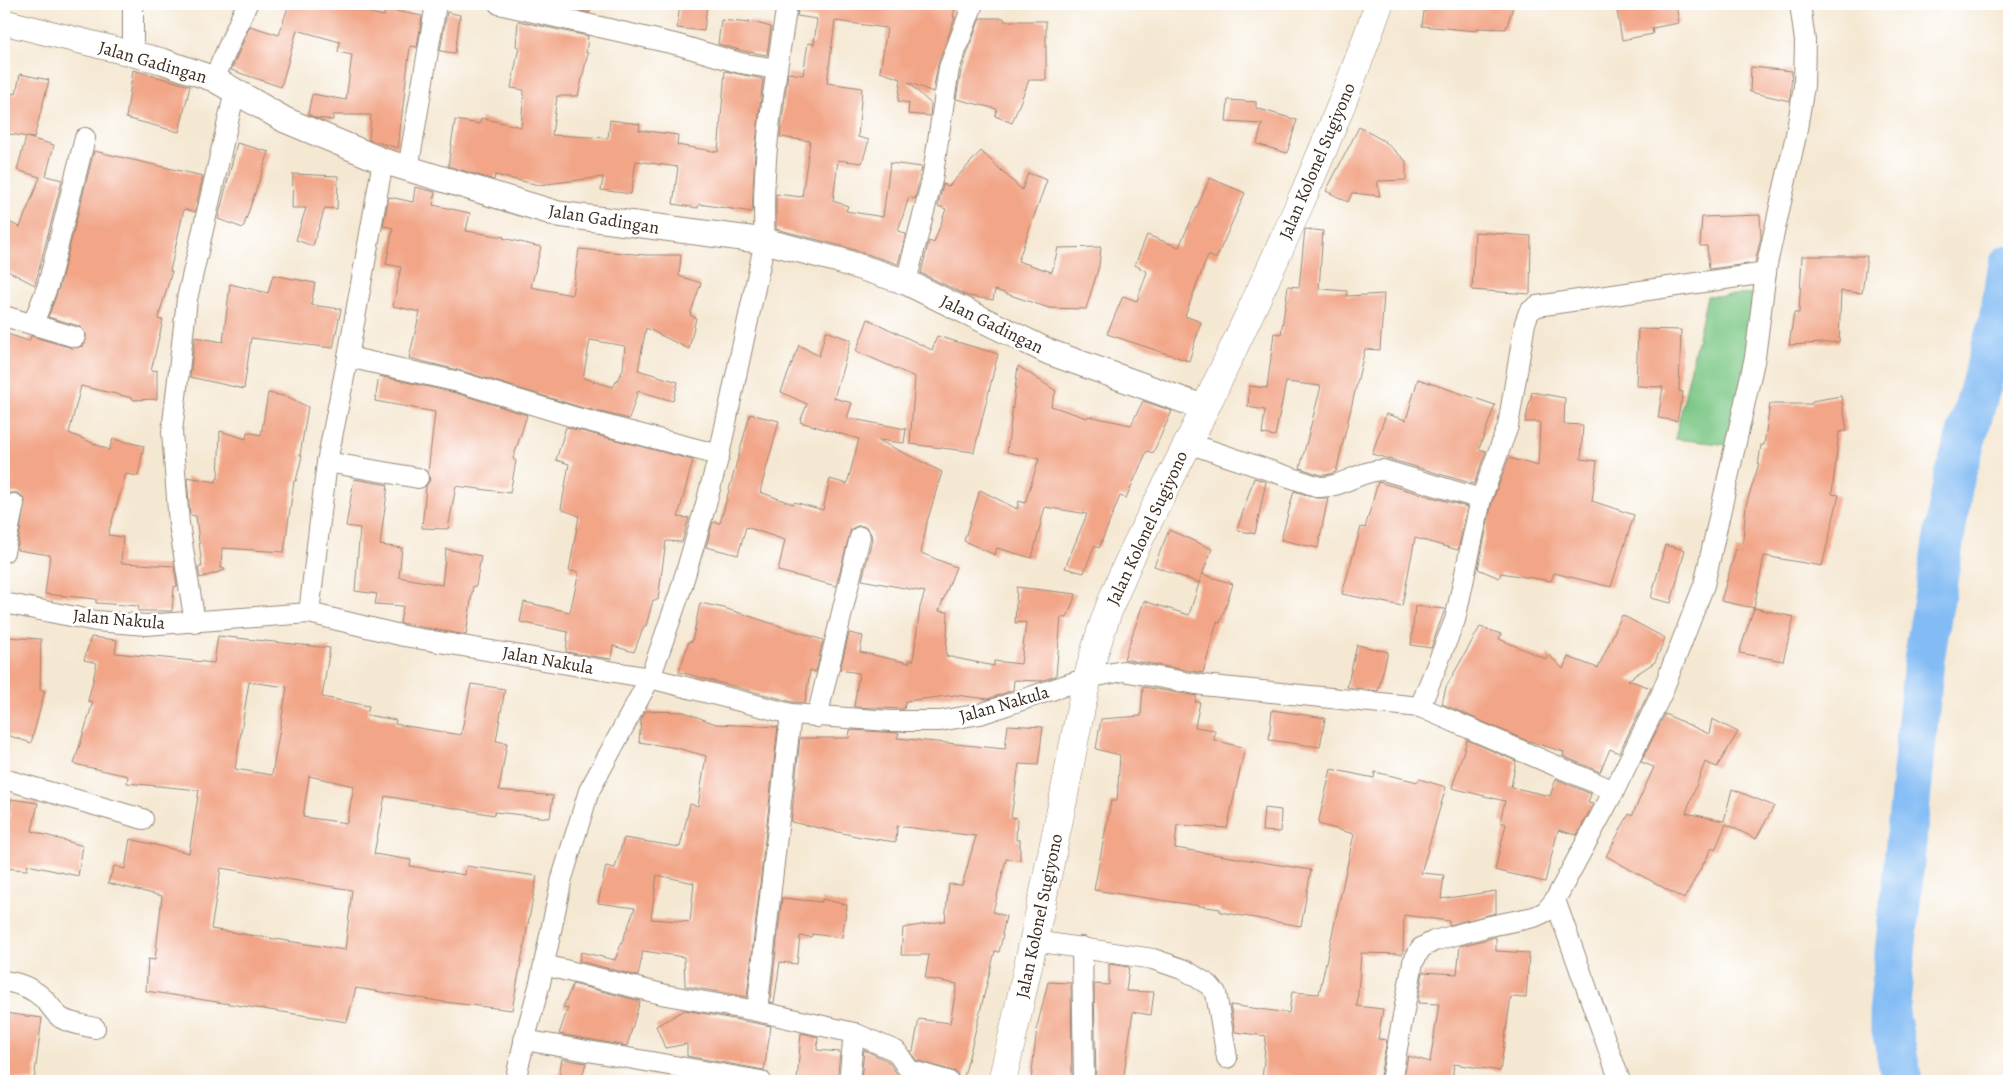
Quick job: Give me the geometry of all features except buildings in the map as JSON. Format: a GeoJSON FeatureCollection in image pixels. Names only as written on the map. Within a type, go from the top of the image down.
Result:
{"type":"FeatureCollection","features":[{"type":"Feature","properties":{"kind":"highway","name":"Jalan Kolonel Sugiyono"},"geometry":{"type":"LineString","coordinates":[[1002,1081],[1035,941],[1087,678],[1107,612],[1124,570],[1206,408],[1304,193],[1353,79],[1379,4]]}},
{"type":"Feature","properties":{"kind":"street"},"geometry":{"type":"LineString","coordinates":[[133,4],[133,54]]}},
{"type":"Feature","properties":{"kind":"street"},"geometry":{"type":"LineString","coordinates":[[195,623],[180,524],[172,432],[188,299],[224,85],[247,4]]}},
{"type":"Feature","properties":{"kind":"street"},"geometry":{"type":"LineString","coordinates":[[408,169],[436,4]]}},
{"type":"Feature","properties":{"kind":"street"},"geometry":{"type":"LineString","coordinates":[[499,4],[669,43],[740,62],[777,69]]}},
{"type":"Feature","properties":{"kind":"street"},"geometry":{"type":"LineString","coordinates":[[515,1081],[544,964],[562,878],[589,791],[650,678],[680,592],[719,454],[765,242],[763,218],[766,158],[777,69],[788,4]]}},
{"type":"Feature","properties":{"kind":"street"},"geometry":{"type":"LineString","coordinates":[[906,282],[932,180],[949,68],[973,4]]}},
{"type":"Feature","properties":{"kind":"street"},"geometry":{"type":"LineString","coordinates":[[1391,1081],[1413,962],[1421,948],[1434,941],[1485,927],[1534,917],[1545,912],[1555,900],[1614,791],[1661,695],[1704,585],[1755,357],[1766,273],[1796,135],[1804,86],[1805,41],[1800,4]]}},
{"type":"Feature","properties":{"kind":"street","name":"Jalan Gadingan"},"geometry":{"type":"LineString","coordinates":[[4,22],[162,61],[224,85],[285,120],[383,161],[558,214],[765,242],[838,260],[906,282],[1049,352],[1206,408]]}},
{"type":"Feature","properties":{"kind":"street"},"geometry":{"type":"LineString","coordinates":[[33,324],[48,285],[85,138]]}},
{"type":"Feature","properties":{"kind":"street"},"geometry":{"type":"LineString","coordinates":[[309,613],[327,462],[383,161]]}},
{"type":"Feature","properties":{"kind":"street"},"geometry":{"type":"LineString","coordinates":[[1420,707],[1455,620],[1481,499],[1508,426],[1525,323],[1529,312],[1537,306],[1766,273]]}},
{"type":"Feature","properties":{"kind":"street"},"geometry":{"type":"LineString","coordinates":[[4,316],[75,337]]}},
{"type":"Feature","properties":{"kind":"street"},"geometry":{"type":"LineString","coordinates":[[348,357],[459,382],[577,418],[719,454]]}},
{"type":"Feature","properties":{"kind":"street"},"geometry":{"type":"LineString","coordinates":[[1188,443],[1320,487],[1334,485],[1368,471],[1383,470],[1481,499]]}},
{"type":"Feature","properties":{"kind":"street"},"geometry":{"type":"LineString","coordinates":[[327,462],[418,478]]}},
{"type":"Feature","properties":{"kind":"street"},"geometry":{"type":"LineString","coordinates":[[4,552],[14,504]]}},
{"type":"Feature","properties":{"kind":"street"},"geometry":{"type":"LineString","coordinates":[[817,717],[860,538]]}},
{"type":"Feature","properties":{"kind":"street","name":"Jalan Nakula"},"geometry":{"type":"LineString","coordinates":[[4,603],[96,621],[146,625],[195,623],[309,613],[404,636],[650,678],[791,714],[817,717],[890,721],[940,721],[980,714],[1087,678],[1123,671],[1202,685],[1420,707],[1614,791]]}},
{"type":"Feature","properties":{"kind":"street"},"geometry":{"type":"LineString","coordinates":[[758,1010],[791,714]]}},
{"type":"Feature","properties":{"kind":"street"},"geometry":{"type":"LineString","coordinates":[[4,779],[143,819]]}},
{"type":"Feature","properties":{"kind":"street"},"geometry":{"type":"LineString","coordinates":[[1555,900],[1620,1081]]}},
{"type":"Feature","properties":{"kind":"street"},"geometry":{"type":"LineString","coordinates":[[1035,941],[1153,959],[1185,970],[1209,985],[1218,997],[1226,1058]]}},
{"type":"Feature","properties":{"kind":"street"},"geometry":{"type":"LineString","coordinates":[[1082,948],[1084,1081]]}},
{"type":"Feature","properties":{"kind":"street"},"geometry":{"type":"LineString","coordinates":[[544,964],[666,995],[758,1010],[854,1033],[896,1052],[909,1070],[948,1081]]}},
{"type":"Feature","properties":{"kind":"street"},"geometry":{"type":"LineString","coordinates":[[4,981],[14,982],[31,989],[46,1001],[61,1018],[72,1023],[95,1028]]}},
{"type":"Feature","properties":{"kind":"street"},"geometry":{"type":"LineString","coordinates":[[849,1081],[854,1033]]}},
{"type":"Feature","properties":{"kind":"street"},"geometry":{"type":"LineString","coordinates":[[524,1040],[761,1081]]}},
{"type":"Feature","properties":{"kind":"green space"},"geometry":{"type":"Polygon","coordinates":[[[1768,294],[1739,446],[1675,439],[1707,296],[1768,294]]]}},
{"type":"Feature","properties":{"kind":"waterway"},"geometry":{"type":"LineString","coordinates":[[1902,1081],[1889,1014],[1924,660],[1953,483],[1998,325],[2009,265]]}}]}
